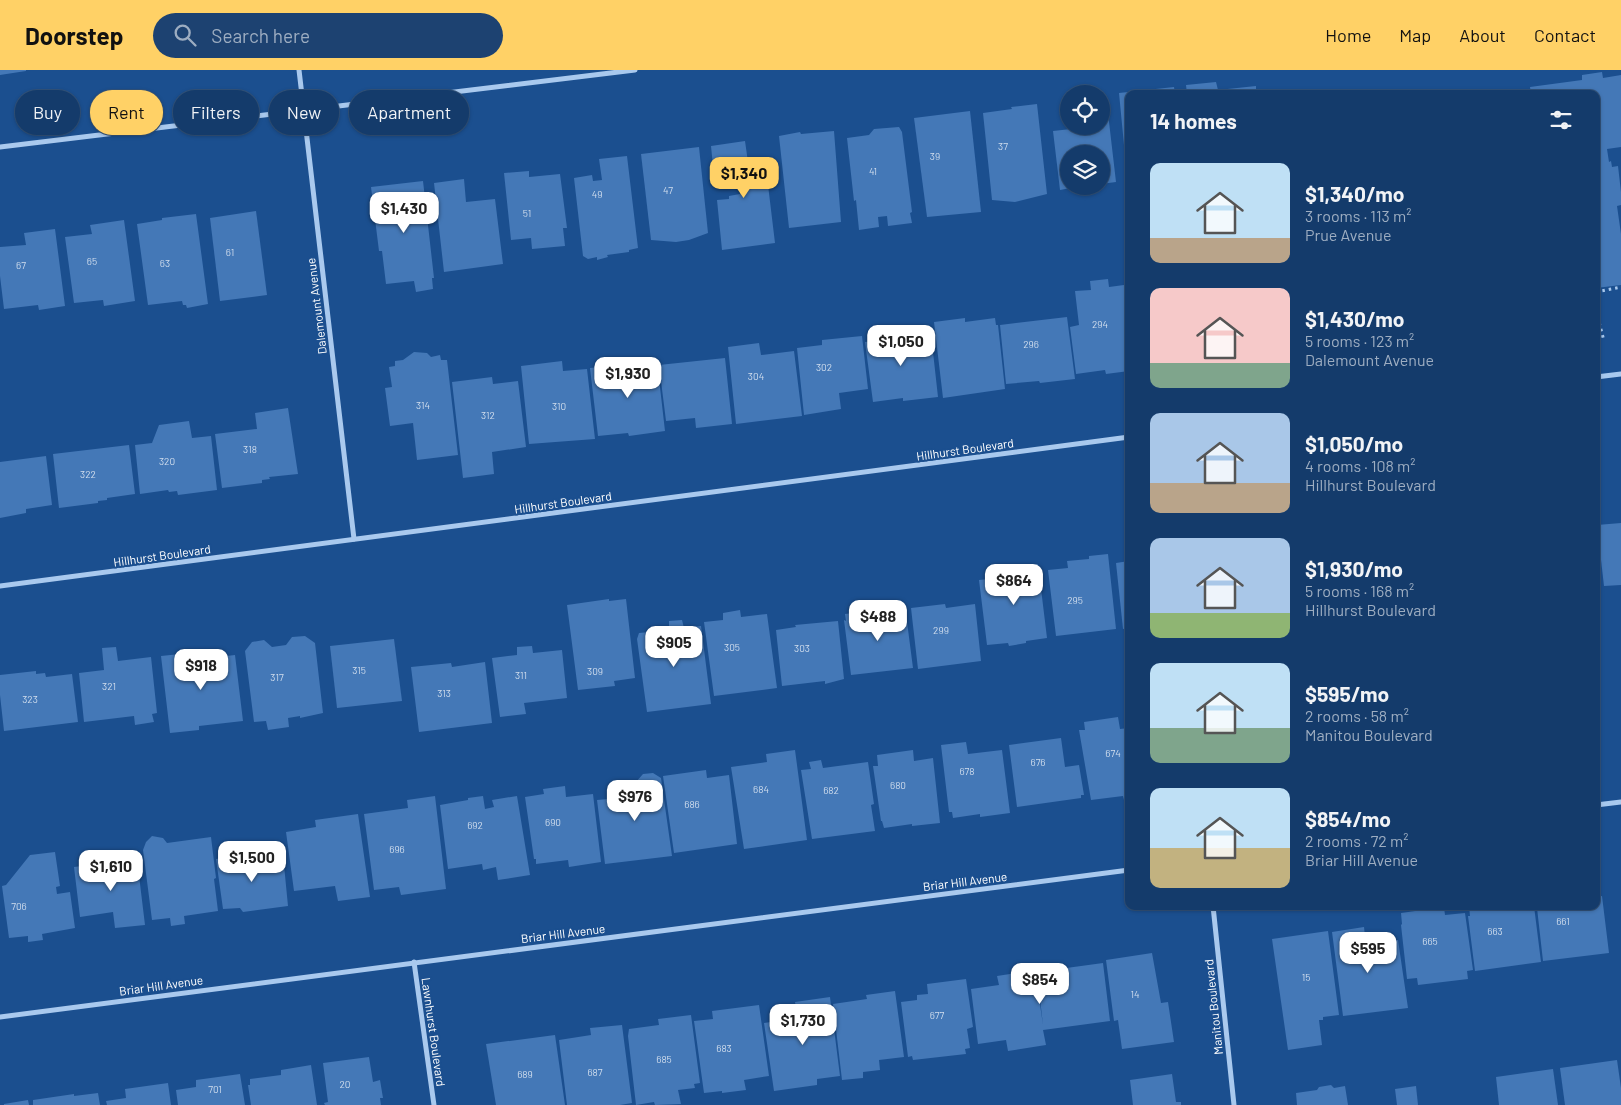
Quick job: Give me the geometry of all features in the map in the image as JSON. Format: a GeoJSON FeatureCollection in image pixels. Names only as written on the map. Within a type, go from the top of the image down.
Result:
{"type":"FeatureCollection","features":[{"type":"Feature","properties":{"kind":"street","name":"Dalemount Avenue"},"geometry":{"type":"LineString","coordinates":[[298,70],[300,90]]}},
{"type":"Feature","properties":{"kind":"street"},"geometry":{"type":"LineString","coordinates":[[339,107],[636,70]]}},
{"type":"Feature","properties":{"kind":"street"},"geometry":{"type":"LineString","coordinates":[[0,147],[269,115]]}},
{"type":"Feature","properties":{"kind":"street","name":"Dalemount Avenue"},"geometry":{"type":"LineString","coordinates":[[306,135],[354,539]]}},
{"type":"Feature","properties":{"kind":"street"},"geometry":{"type":"LineString","coordinates":[[1600,377],[1621,374]]}},
{"type":"Feature","properties":{"kind":"street","name":"Hillhurst Boulevard"},"geometry":{"type":"LineString","coordinates":[[0,586],[1125,438]]}},
{"type":"Feature","properties":{"kind":"street"},"geometry":{"type":"LineString","coordinates":[[1600,805],[1621,802]]}},
{"type":"Feature","properties":{"kind":"street","name":"Briar Hill Avenue"},"geometry":{"type":"LineString","coordinates":[[0,1017],[1125,871]]}},
{"type":"Feature","properties":{"kind":"street","name":"Manitou Boulevard"},"geometry":{"type":"LineString","coordinates":[[1213,910],[1234,1105]]}},
{"type":"Feature","properties":{"kind":"street","name":"Lawnhurst Boulevard"},"geometry":{"type":"LineString","coordinates":[[414,962],[434,1105]]}},
{"type":"Feature","properties":{"kind":"path"},"geometry":{"type":"LineString","coordinates":[[1600,291],[1621,287]]}},
{"type":"Feature","properties":{"kind":"path"},"geometry":{"type":"LineString","coordinates":[[1600,326],[1604,341]]}},
{"type":"Feature","properties":{"kind":"building"},"geometry":{"type":"Polygon","coordinates":[[[0,70],[26,70],[26,71],[0,75],[0,70]]]}},
{"type":"Feature","properties":{"kind":"building"},"geometry":{"type":"Polygon","coordinates":[[[1602,72],[1603,78],[1621,75],[1621,147],[1607,149],[1609,162],[1611,161],[1612,167],[1618,166],[1621,192],[1621,205],[1617,206],[1621,234],[1621,285],[1600,288],[1600,90],[1530,90],[1530,87],[1582,80],[1582,75],[1602,72]]]}},
{"type":"Feature","properties":{"kind":"building"},"geometry":{"type":"Polygon","coordinates":[[[1216,82],[1218,90],[1187,90],[1186,85],[1216,82]]]}},
{"type":"Feature","properties":{"kind":"building"},"geometry":{"type":"Polygon","coordinates":[[[1256,86],[1256,90],[1218,90],[1256,86]]]}},
{"type":"Feature","properties":{"kind":"building"},"geometry":{"type":"Polygon","coordinates":[[[1174,87],[1174,90],[1146,90],[1174,87]]]}},
{"type":"Feature","properties":{"kind":"building"},"geometry":{"type":"Polygon","coordinates":[[[1125,92],[1125,145],[1124,145],[1119,93],[1125,92]]]}},
{"type":"Feature","properties":{"kind":"building"},"geometry":{"type":"Polygon","coordinates":[[[1037,104],[1047,194],[1015,202],[992,200],[983,113],[1037,104]]]}},
{"type":"Feature","properties":{"kind":"building"},"geometry":{"type":"Polygon","coordinates":[[[970,111],[981,212],[927,217],[914,118],[970,111]]]}},
{"type":"Feature","properties":{"kind":"building"},"geometry":{"type":"Polygon","coordinates":[[[899,127],[902,132],[912,223],[888,226],[887,216],[878,217],[879,227],[859,230],[847,138],[869,135],[874,129],[899,127]]]}},
{"type":"Feature","properties":{"kind":"building"},"geometry":{"type":"Polygon","coordinates":[[[1060,130],[1060,135],[1110,135],[1110,130],[1116,182],[1110,183],[1110,145],[1060,145],[1060,190],[1053,131],[1060,130]]]}},
{"type":"Feature","properties":{"kind":"building"},"geometry":{"type":"Polygon","coordinates":[[[834,131],[841,222],[789,228],[779,136],[800,132],[801,134],[834,131]]]}},
{"type":"Feature","properties":{"kind":"building"},"geometry":{"type":"Polygon","coordinates":[[[745,141],[748,162],[765,160],[775,243],[722,250],[717,200],[729,199],[729,196],[740,194],[738,173],[714,176],[711,146],[745,141]]]}},
{"type":"Feature","properties":{"kind":"building"},"geometry":{"type":"Polygon","coordinates":[[[699,147],[708,233],[689,240],[676,242],[651,240],[641,154],[699,147]]]}},
{"type":"Feature","properties":{"kind":"building"},"geometry":{"type":"Polygon","coordinates":[[[627,156],[638,248],[629,250],[629,252],[607,255],[608,257],[597,260],[597,257],[588,259],[583,256],[574,178],[592,175],[593,181],[602,180],[599,159],[627,156]]]}},
{"type":"Feature","properties":{"kind":"building"},"geometry":{"type":"Polygon","coordinates":[[[529,171],[529,177],[560,174],[567,228],[563,228],[565,246],[532,249],[531,238],[511,240],[504,173],[529,171]]]}},
{"type":"Feature","properties":{"kind":"building"},"geometry":{"type":"Polygon","coordinates":[[[464,179],[466,202],[495,199],[503,264],[444,272],[434,183],[464,179]]]}},
{"type":"Feature","properties":{"kind":"building"},"geometry":{"type":"Polygon","coordinates":[[[423,181],[434,278],[432,278],[433,289],[416,292],[414,281],[386,284],[382,251],[379,251],[371,187],[423,181]]]}},
{"type":"Feature","properties":{"kind":"building"},"geometry":{"type":"Polygon","coordinates":[[[256,211],[267,295],[220,301],[210,218],[256,211]]]}},
{"type":"Feature","properties":{"kind":"building"},"geometry":{"type":"Polygon","coordinates":[[[196,214],[208,304],[187,308],[186,305],[183,305],[182,301],[148,305],[137,224],[162,220],[162,218],[196,214]]]}},
{"type":"Feature","properties":{"kind":"building"},"geometry":{"type":"Polygon","coordinates":[[[124,220],[135,301],[104,306],[103,300],[74,303],[65,237],[92,234],[90,225],[124,220]]]}},
{"type":"Feature","properties":{"kind":"building"},"geometry":{"type":"Polygon","coordinates":[[[55,229],[65,306],[39,310],[38,305],[4,309],[0,276],[0,247],[26,245],[24,233],[55,229]]]}},
{"type":"Feature","properties":{"kind":"building"},"geometry":{"type":"Polygon","coordinates":[[[1108,279],[1109,287],[1124,285],[1125,372],[1106,374],[1105,370],[1076,374],[1070,327],[1079,325],[1075,291],[1091,290],[1090,281],[1108,279]]]}},
{"type":"Feature","properties":{"kind":"building"},"geometry":{"type":"Polygon","coordinates":[[[1067,317],[1075,379],[1006,384],[1000,325],[1067,317]]]}},
{"type":"Feature","properties":{"kind":"building"},"geometry":{"type":"Polygon","coordinates":[[[965,318],[965,322],[995,318],[996,325],[998,325],[1005,389],[943,398],[934,322],[965,318]]]}},
{"type":"Feature","properties":{"kind":"building"},"geometry":{"type":"Polygon","coordinates":[[[898,327],[900,339],[931,334],[938,397],[903,401],[903,398],[873,402],[865,342],[875,341],[873,330],[898,327]]]}},
{"type":"Feature","properties":{"kind":"building"},"geometry":{"type":"Polygon","coordinates":[[[862,336],[868,389],[839,393],[841,409],[804,415],[797,348],[822,345],[822,340],[862,336]]]}},
{"type":"Feature","properties":{"kind":"building"},"geometry":{"type":"Polygon","coordinates":[[[759,343],[761,355],[794,351],[802,416],[736,424],[728,347],[759,343]]]}},
{"type":"Feature","properties":{"kind":"building"},"geometry":{"type":"Polygon","coordinates":[[[414,352],[427,353],[431,357],[440,355],[441,360],[447,360],[458,455],[417,460],[413,423],[390,426],[385,388],[392,387],[389,367],[395,366],[395,361],[403,360],[414,352]]]}},
{"type":"Feature","properties":{"kind":"building"},"geometry":{"type":"Polygon","coordinates":[[[725,358],[732,424],[696,428],[695,418],[666,421],[659,365],[725,358]]]}},
{"type":"Feature","properties":{"kind":"building"},"geometry":{"type":"Polygon","coordinates":[[[562,361],[563,371],[587,369],[595,439],[529,444],[521,366],[562,361]]]}},
{"type":"Feature","properties":{"kind":"building"},"geometry":{"type":"Polygon","coordinates":[[[657,361],[665,431],[629,436],[628,433],[598,436],[590,368],[657,361]]]}},
{"type":"Feature","properties":{"kind":"building"},"geometry":{"type":"Polygon","coordinates":[[[492,377],[493,384],[518,381],[526,447],[492,452],[494,474],[463,478],[452,382],[492,377]]]}},
{"type":"Feature","properties":{"kind":"building"},"geometry":{"type":"Polygon","coordinates":[[[288,408],[298,474],[269,477],[270,479],[262,480],[262,483],[222,488],[215,434],[257,429],[255,413],[288,408]]]}},
{"type":"Feature","properties":{"kind":"building"},"geometry":{"type":"Polygon","coordinates":[[[189,421],[192,438],[211,436],[217,490],[178,495],[177,491],[169,492],[168,490],[140,494],[135,445],[152,443],[159,425],[189,421]]]}},
{"type":"Feature","properties":{"kind":"building"},"geometry":{"type":"Polygon","coordinates":[[[129,445],[135,494],[107,498],[107,500],[98,501],[98,503],[59,508],[53,454],[129,445]]]}},
{"type":"Feature","properties":{"kind":"building"},"geometry":{"type":"Polygon","coordinates":[[[46,456],[52,505],[26,509],[26,513],[0,518],[0,462],[46,456]]]}},
{"type":"Feature","properties":{"kind":"building"},"geometry":{"type":"Polygon","coordinates":[[[1621,523],[1621,585],[1604,586],[1600,551],[1600,525],[1621,523]]]}},
{"type":"Feature","properties":{"kind":"building"},"geometry":{"type":"Polygon","coordinates":[[[1108,554],[1116,629],[1056,636],[1048,570],[1068,568],[1067,561],[1089,559],[1089,556],[1108,554]]]}},
{"type":"Feature","properties":{"kind":"building"},"geometry":{"type":"Polygon","coordinates":[[[1125,562],[1125,629],[1123,629],[1116,563],[1125,562]]]}},
{"type":"Feature","properties":{"kind":"building"},"geometry":{"type":"Polygon","coordinates":[[[1038,564],[1047,638],[1009,646],[1008,643],[987,645],[979,580],[999,578],[998,569],[1038,564]]]}},
{"type":"Feature","properties":{"kind":"building"},"geometry":{"type":"Polygon","coordinates":[[[609,599],[609,601],[626,599],[635,678],[614,681],[615,686],[578,690],[567,605],[609,599]]]}},
{"type":"Feature","properties":{"kind":"building"},"geometry":{"type":"Polygon","coordinates":[[[945,604],[946,608],[975,604],[981,661],[918,669],[911,608],[945,604]]]}},
{"type":"Feature","properties":{"kind":"building"},"geometry":{"type":"Polygon","coordinates":[[[740,610],[741,617],[767,614],[777,688],[714,696],[704,622],[723,620],[723,613],[740,610]]]}},
{"type":"Feature","properties":{"kind":"building"},"geometry":{"type":"Polygon","coordinates":[[[876,610],[876,612],[885,612],[886,616],[906,614],[913,668],[851,675],[844,620],[846,621],[845,614],[876,610]]]}},
{"type":"Feature","properties":{"kind":"building"},"geometry":{"type":"Polygon","coordinates":[[[682,620],[684,628],[701,626],[711,704],[647,712],[637,639],[639,633],[669,630],[669,621],[682,620]]]}},
{"type":"Feature","properties":{"kind":"building"},"geometry":{"type":"Polygon","coordinates":[[[838,621],[844,679],[825,684],[825,681],[782,686],[776,630],[796,627],[795,625],[838,621]]]}},
{"type":"Feature","properties":{"kind":"building"},"geometry":{"type":"Polygon","coordinates":[[[305,636],[315,643],[323,713],[300,718],[300,716],[288,718],[289,727],[268,730],[266,721],[254,722],[245,651],[252,642],[264,640],[272,647],[286,645],[292,637],[305,636]]]}},
{"type":"Feature","properties":{"kind":"building"},"geometry":{"type":"Polygon","coordinates":[[[394,639],[402,701],[337,708],[330,646],[394,639]]]}},
{"type":"Feature","properties":{"kind":"building"},"geometry":{"type":"Polygon","coordinates":[[[532,646],[533,653],[562,650],[567,698],[524,703],[526,714],[500,717],[492,658],[517,655],[517,647],[532,646]]]}},
{"type":"Feature","properties":{"kind":"building"},"geometry":{"type":"Polygon","coordinates":[[[116,647],[118,661],[151,657],[157,713],[152,714],[154,722],[135,725],[134,716],[84,722],[79,673],[104,670],[102,648],[116,647]]]}},
{"type":"Feature","properties":{"kind":"building"},"geometry":{"type":"Polygon","coordinates":[[[199,652],[200,659],[235,655],[243,721],[199,726],[199,730],[170,733],[161,656],[199,652]]]}},
{"type":"Feature","properties":{"kind":"building"},"geometry":{"type":"Polygon","coordinates":[[[485,662],[492,723],[419,732],[411,667],[451,663],[452,667],[485,662]]]}},
{"type":"Feature","properties":{"kind":"building"},"geometry":{"type":"Polygon","coordinates":[[[36,671],[36,674],[45,673],[46,677],[72,674],[78,722],[4,731],[0,675],[36,671]]]}},
{"type":"Feature","properties":{"kind":"building"},"geometry":{"type":"Polygon","coordinates":[[[1118,717],[1120,729],[1125,728],[1125,800],[1123,796],[1091,800],[1079,730],[1085,730],[1084,722],[1118,717]]]}},
{"type":"Feature","properties":{"kind":"building"},"geometry":{"type":"Polygon","coordinates":[[[1061,738],[1065,767],[1079,765],[1084,795],[1081,795],[1081,798],[1017,807],[1009,745],[1061,738]]]}},
{"type":"Feature","properties":{"kind":"building"},"geometry":{"type":"Polygon","coordinates":[[[966,742],[968,754],[1002,750],[1010,813],[980,817],[980,814],[953,818],[952,812],[949,812],[941,745],[966,742]]]}},
{"type":"Feature","properties":{"kind":"building"},"geometry":{"type":"Polygon","coordinates":[[[795,750],[807,840],[744,849],[731,767],[767,762],[766,754],[795,750]]]}},
{"type":"Feature","properties":{"kind":"building"},"geometry":{"type":"Polygon","coordinates":[[[913,750],[914,761],[933,758],[940,823],[884,828],[881,821],[873,766],[878,766],[877,755],[913,750]]]}},
{"type":"Feature","properties":{"kind":"building"},"geometry":{"type":"Polygon","coordinates":[[[821,760],[823,768],[868,762],[874,804],[871,805],[875,831],[812,839],[801,770],[811,769],[809,762],[821,760]]]}},
{"type":"Feature","properties":{"kind":"building"},"geometry":{"type":"Polygon","coordinates":[[[706,770],[707,778],[729,775],[737,844],[674,853],[663,776],[706,770]]]}},
{"type":"Feature","properties":{"kind":"building"},"geometry":{"type":"Polygon","coordinates":[[[653,773],[661,778],[672,856],[605,864],[597,800],[619,798],[618,784],[636,782],[643,774],[653,773]]]}},
{"type":"Feature","properties":{"kind":"building"},"geometry":{"type":"Polygon","coordinates":[[[565,786],[566,797],[593,794],[601,862],[569,867],[568,860],[536,864],[525,797],[544,794],[543,789],[565,786]]]}},
{"type":"Feature","properties":{"kind":"building"},"geometry":{"type":"Polygon","coordinates":[[[435,796],[446,889],[401,895],[399,887],[374,890],[364,814],[408,808],[407,800],[435,796]]]}},
{"type":"Feature","properties":{"kind":"building"},"geometry":{"type":"Polygon","coordinates":[[[483,796],[485,809],[494,807],[492,800],[517,796],[530,875],[498,880],[496,867],[483,870],[482,864],[448,869],[440,805],[483,796]]]}},
{"type":"Feature","properties":{"kind":"building"},"geometry":{"type":"Polygon","coordinates":[[[358,814],[370,897],[338,901],[335,886],[294,891],[286,832],[316,827],[315,820],[358,814]]]}},
{"type":"Feature","properties":{"kind":"building"},"geometry":{"type":"Polygon","coordinates":[[[152,836],[163,838],[167,843],[211,837],[218,911],[184,916],[185,924],[171,926],[170,918],[152,920],[143,850],[146,842],[152,836]]]}},
{"type":"Feature","properties":{"kind":"building"},"geometry":{"type":"Polygon","coordinates":[[[268,851],[270,867],[284,865],[288,906],[243,912],[240,908],[223,909],[216,859],[268,851]]]}},
{"type":"Feature","properties":{"kind":"building"},"geometry":{"type":"Polygon","coordinates":[[[55,852],[60,886],[56,887],[57,894],[70,892],[75,928],[42,934],[43,940],[28,942],[28,936],[9,938],[2,886],[6,885],[30,855],[55,852]]]}},
{"type":"Feature","properties":{"kind":"building"},"geometry":{"type":"Polygon","coordinates":[[[137,859],[145,925],[115,928],[113,912],[80,917],[74,867],[137,859]]]}},
{"type":"Feature","properties":{"kind":"building"},"geometry":{"type":"Polygon","coordinates":[[[1600,896],[1602,896],[1609,953],[1543,961],[1537,910],[1600,910],[1600,896]]]}},
{"type":"Feature","properties":{"kind":"building"},"geometry":{"type":"Polygon","coordinates":[[[1422,910],[1444,910],[1445,915],[1465,913],[1473,970],[1467,971],[1468,979],[1418,985],[1417,978],[1407,979],[1401,913],[1422,910]]]}},
{"type":"Feature","properties":{"kind":"building"},"geometry":{"type":"Polygon","coordinates":[[[1469,910],[1534,910],[1541,962],[1475,971],[1468,916],[1470,916],[1469,910]]]}},
{"type":"Feature","properties":{"kind":"building"},"geometry":{"type":"Polygon","coordinates":[[[1364,927],[1366,945],[1398,940],[1408,1008],[1343,1016],[1332,932],[1364,927]]]}},
{"type":"Feature","properties":{"kind":"building"},"geometry":{"type":"Polygon","coordinates":[[[1328,931],[1339,1015],[1323,1017],[1323,1020],[1319,1020],[1322,1045],[1288,1050],[1272,939],[1328,931]]]}},
{"type":"Feature","properties":{"kind":"building"},"geometry":{"type":"Polygon","coordinates":[[[1152,953],[1161,1003],[1168,1002],[1174,1042],[1122,1049],[1118,1020],[1114,1021],[1106,960],[1152,953]]]}},
{"type":"Feature","properties":{"kind":"building"},"geometry":{"type":"Polygon","coordinates":[[[1103,963],[1110,1021],[1043,1030],[1046,1045],[1008,1051],[1006,1040],[978,1044],[971,989],[999,985],[997,976],[1035,970],[1043,1025],[1037,972],[1103,963]]]}},
{"type":"Feature","properties":{"kind":"building"},"geometry":{"type":"Polygon","coordinates":[[[966,979],[973,1027],[967,1029],[970,1048],[965,1049],[966,1054],[913,1060],[912,1056],[908,1057],[901,1002],[917,1000],[917,995],[928,994],[927,984],[966,979]]]}},
{"type":"Feature","properties":{"kind":"building"},"geometry":{"type":"Polygon","coordinates":[[[895,991],[904,1057],[879,1060],[880,1070],[863,1072],[863,1078],[842,1080],[833,1004],[867,999],[866,995],[895,991]]]}},
{"type":"Feature","properties":{"kind":"building"},"geometry":{"type":"Polygon","coordinates":[[[830,997],[840,1076],[817,1079],[817,1085],[774,1091],[764,1023],[798,1018],[795,1002],[830,997]]]}},
{"type":"Feature","properties":{"kind":"building"},"geometry":{"type":"Polygon","coordinates":[[[759,1005],[769,1076],[744,1080],[746,1090],[704,1093],[694,1021],[713,1019],[712,1011],[759,1005]]]}},
{"type":"Feature","properties":{"kind":"building"},"geometry":{"type":"Polygon","coordinates":[[[691,1015],[700,1083],[694,1084],[695,1088],[678,1090],[681,1104],[655,1105],[654,1102],[636,1105],[628,1036],[629,1029],[659,1025],[658,1019],[691,1015]]]}},
{"type":"Feature","properties":{"kind":"building"},"geometry":{"type":"Polygon","coordinates":[[[622,1025],[632,1103],[620,1105],[567,1105],[559,1040],[591,1035],[590,1028],[622,1025]]]}},
{"type":"Feature","properties":{"kind":"building"},"geometry":{"type":"Polygon","coordinates":[[[555,1035],[565,1105],[496,1105],[486,1044],[555,1035]]]}},
{"type":"Feature","properties":{"kind":"building"},"geometry":{"type":"Polygon","coordinates":[[[369,1057],[373,1082],[380,1080],[383,1098],[380,1098],[381,1105],[325,1105],[324,1103],[328,1102],[323,1063],[369,1057]]]}},
{"type":"Feature","properties":{"kind":"building"},"geometry":{"type":"Polygon","coordinates":[[[1617,1060],[1621,1088],[1621,1105],[1565,1105],[1560,1068],[1617,1060]]]}},
{"type":"Feature","properties":{"kind":"building"},"geometry":{"type":"Polygon","coordinates":[[[311,1065],[317,1105],[251,1105],[248,1085],[250,1085],[250,1079],[281,1075],[281,1070],[311,1065]]]}},
{"type":"Feature","properties":{"kind":"building"},"geometry":{"type":"Polygon","coordinates":[[[1553,1069],[1558,1105],[1499,1105],[1496,1077],[1553,1069]]]}},
{"type":"Feature","properties":{"kind":"building"},"geometry":{"type":"Polygon","coordinates":[[[240,1074],[245,1105],[178,1105],[176,1090],[196,1087],[196,1080],[240,1074]]]}},
{"type":"Feature","properties":{"kind":"building"},"geometry":{"type":"Polygon","coordinates":[[[1172,1074],[1176,1102],[1181,1102],[1181,1105],[1133,1105],[1130,1080],[1172,1074]]]}},
{"type":"Feature","properties":{"kind":"building"},"geometry":{"type":"Polygon","coordinates":[[[168,1083],[171,1105],[107,1105],[106,1101],[126,1098],[125,1089],[168,1083]]]}},
{"type":"Feature","properties":{"kind":"building"},"geometry":{"type":"Polygon","coordinates":[[[1331,1085],[1334,1088],[1345,1086],[1348,1105],[1297,1105],[1296,1093],[1317,1090],[1319,1087],[1331,1085]]]}},
{"type":"Feature","properties":{"kind":"building"},"geometry":{"type":"Polygon","coordinates":[[[1416,1086],[1418,1105],[1397,1105],[1395,1089],[1416,1086]]]}},
{"type":"Feature","properties":{"kind":"building"},"geometry":{"type":"Polygon","coordinates":[[[98,1093],[100,1105],[33,1105],[33,1100],[74,1094],[74,1096],[98,1093]]]}},
{"type":"Feature","properties":{"kind":"building"},"geometry":{"type":"Polygon","coordinates":[[[28,1100],[29,1105],[4,1105],[4,1104],[28,1100]]]}}]}
